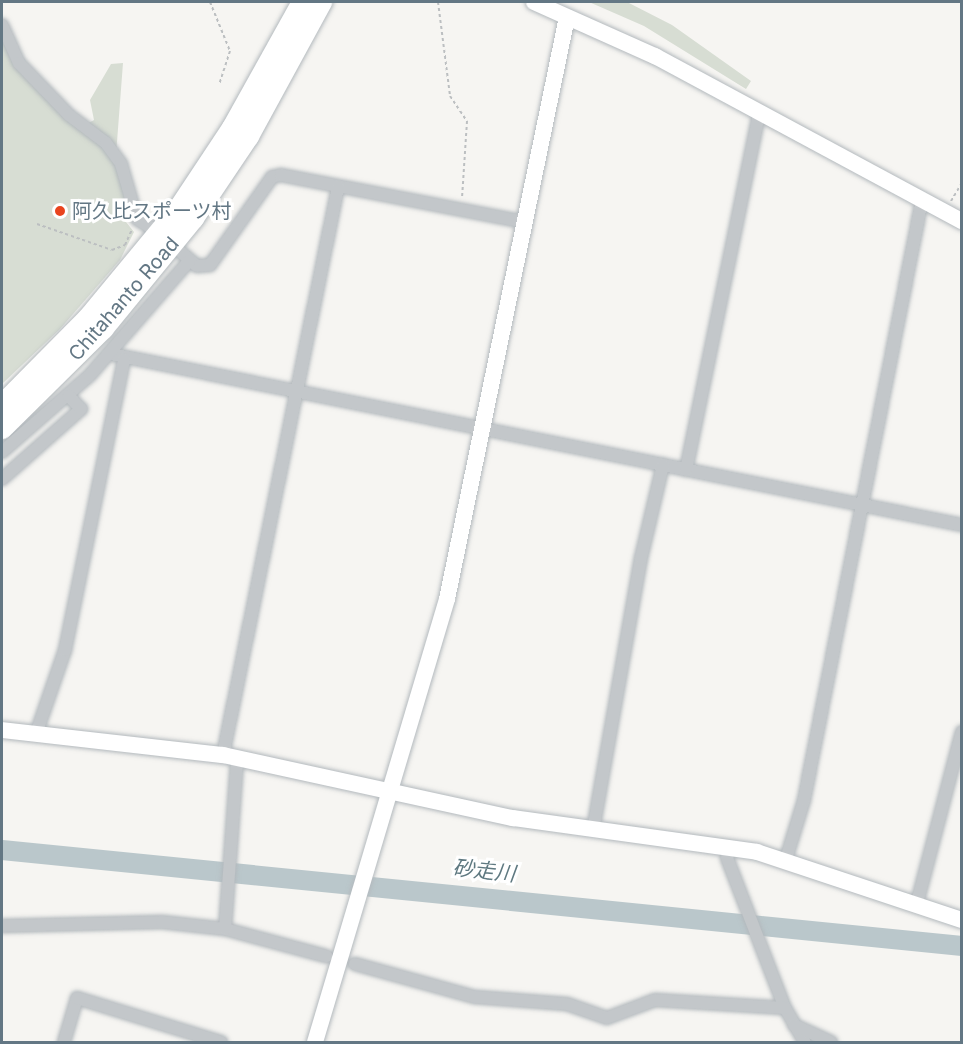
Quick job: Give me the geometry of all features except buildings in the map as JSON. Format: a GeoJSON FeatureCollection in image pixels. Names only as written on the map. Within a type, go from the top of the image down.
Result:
{"type":"FeatureCollection","features":[{"type":"Feature","properties":{"kind":"highway"},"geometry":{"type":"LineString","coordinates":[[254,92],[291,2]]}},
{"type":"Feature","properties":{"kind":"highway","name":"Chitahanto Road"},"geometry":{"type":"LineString","coordinates":[[2,406],[140,258],[209,166],[254,92],[303,2]]}},
{"type":"Feature","properties":{"kind":"highway","name":"Chitahanto Road"},"geometry":{"type":"LineString","coordinates":[[2,428],[103,328],[193,218],[248,136],[321,2]]}},
{"type":"Feature","properties":{"kind":"street"},"geometry":{"type":"LineString","coordinates":[[534,2],[655,56],[759,114],[962,221]]}},
{"type":"Feature","properties":{"kind":"street"},"geometry":{"type":"LineString","coordinates":[[315,1042],[447,599],[567,17]]}},
{"type":"Feature","properties":{"kind":"street"},"geometry":{"type":"LineString","coordinates":[[2,25],[19,63],[69,116],[106,143],[121,164],[137,219],[153,230]]}},
{"type":"Feature","properties":{"kind":"street"},"geometry":{"type":"LineString","coordinates":[[686,470],[759,114]]}},
{"type":"Feature","properties":{"kind":"street"},"geometry":{"type":"LineString","coordinates":[[2,452],[69,396],[111,354],[185,257],[204,267],[217,259],[272,177],[524,222]]}},
{"type":"Feature","properties":{"kind":"street"},"geometry":{"type":"LineString","coordinates":[[225,929],[230,758],[297,393],[338,187]]}},
{"type":"Feature","properties":{"kind":"street"},"geometry":{"type":"LineString","coordinates":[[786,859],[804,800],[859,506],[922,200]]}},
{"type":"Feature","properties":{"kind":"street"},"geometry":{"type":"LineString","coordinates":[[111,354],[124,359],[962,525]]}},
{"type":"Feature","properties":{"kind":"street"},"geometry":{"type":"LineString","coordinates":[[37,731],[65,650],[124,359]]}},
{"type":"Feature","properties":{"kind":"street"},"geometry":{"type":"LineString","coordinates":[[2,479],[81,409],[69,396]]}},
{"type":"Feature","properties":{"kind":"street"},"geometry":{"type":"LineString","coordinates":[[593,830],[641,558],[663,465]]}},
{"type":"Feature","properties":{"kind":"street"},"geometry":{"type":"LineString","coordinates":[[2,730],[37,731],[93,744],[230,758],[390,793],[593,830],[729,846],[786,859],[962,920]]}},
{"type":"Feature","properties":{"kind":"street"},"geometry":{"type":"LineString","coordinates":[[917,903],[962,732]]}},
{"type":"Feature","properties":{"kind":"street"},"geometry":{"type":"LineString","coordinates":[[729,846],[727,858],[760,936],[785,1008],[805,1042]]}},
{"type":"Feature","properties":{"kind":"street"},"geometry":{"type":"LineString","coordinates":[[2,926],[162,922],[225,929],[326,956]]}},
{"type":"Feature","properties":{"kind":"street"},"geometry":{"type":"LineString","coordinates":[[355,964],[475,997],[567,1004],[608,1018],[655,1000],[785,1008]]}},
{"type":"Feature","properties":{"kind":"street"},"geometry":{"type":"LineString","coordinates":[[64,1042],[77,998],[221,1042]]}},
{"type":"Feature","properties":{"kind":"street"},"geometry":{"type":"LineString","coordinates":[[794,1025],[831,1042]]}},
{"type":"Feature","properties":{"kind":"path"},"geometry":{"type":"LineString","coordinates":[[210,2],[230,51],[219,84]]}},
{"type":"Feature","properties":{"kind":"path"},"geometry":{"type":"LineString","coordinates":[[438,2],[450,96],[467,121],[461,212]]}},
{"type":"Feature","properties":{"kind":"path"},"geometry":{"type":"LineString","coordinates":[[945,213],[962,183]]}},
{"type":"Feature","properties":{"kind":"path"},"geometry":{"type":"LineString","coordinates":[[37,224],[112,250],[125,245],[137,219]]}},
{"type":"Feature","properties":{"kind":"shaded area"},"geometry":{"type":"Polygon","coordinates":[[[589,2],[627,2],[672,25],[751,81],[746,89],[644,26],[589,2]]]}},
{"type":"Feature","properties":{"kind":"shaded area","name":"阿久比スポーツ村"},"geometry":{"type":"Polygon","coordinates":[[[2,40],[54,103],[83,126],[94,120],[90,100],[111,64],[123,63],[116,155],[123,175],[126,222],[134,232],[120,260],[60,329],[2,384],[2,40]]]}},
{"type":"Feature","properties":{"kind":"waterway","name":"砂走川"},"geometry":{"type":"LineString","coordinates":[[2,850],[962,946]]}},
{"type":"Feature","properties":{"kind":"place","name":"阿久比スポーツ村"},"geometry":{"type":"Point","coordinates":[60,211]}}]}
